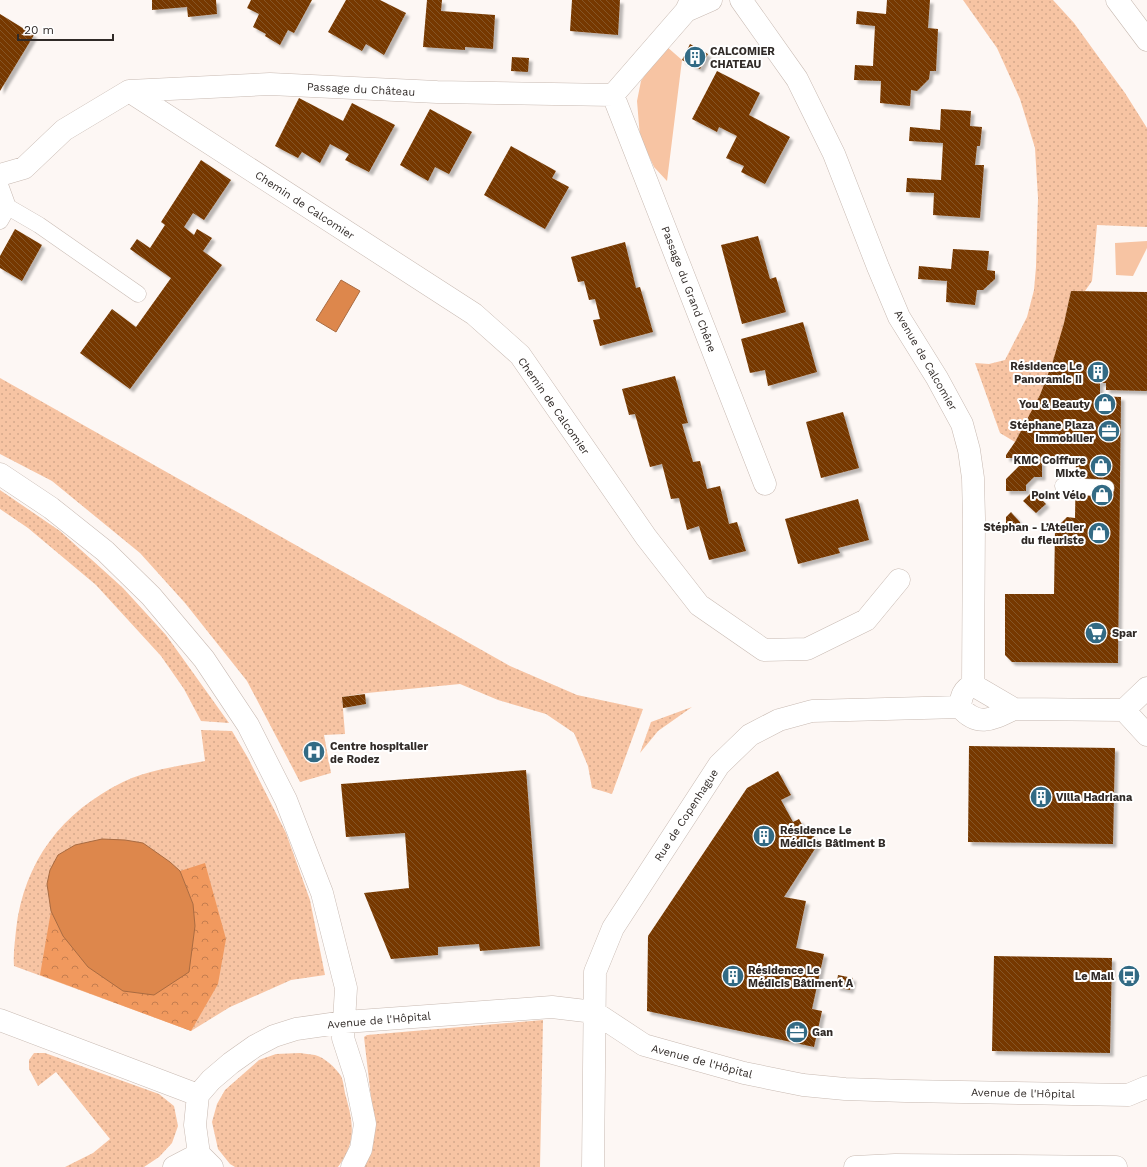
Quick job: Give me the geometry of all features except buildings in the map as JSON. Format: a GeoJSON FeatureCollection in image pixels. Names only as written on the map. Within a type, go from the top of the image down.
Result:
{"type":"FeatureCollection","features":[{"type":"Feature","properties":{"kind":"street"},"geometry":{"type":"LineString","coordinates":[[613,95],[688,5],[711,0]]}},
{"type":"Feature","properties":{"kind":"street","name":"Avenue de Calcomier"},"geometry":{"type":"LineString","coordinates":[[741,0],[797,79],[834,154],[878,267],[900,317],[938,378],[962,424],[969,450],[974,499],[974,685]]}},
{"type":"Feature","properties":{"kind":"street"},"geometry":{"type":"LineString","coordinates":[[1117,0],[1146,34]]}},
{"type":"Feature","properties":{"kind":"street","name":"Passage du Château"},"geometry":{"type":"LineString","coordinates":[[0,176],[24,168],[64,130],[129,91],[270,84],[437,92],[613,95]]}},
{"type":"Feature","properties":{"kind":"street","name":"Chemin de Calcomier"},"geometry":{"type":"LineString","coordinates":[[129,91],[474,314],[520,355],[646,537],[699,605],[764,650],[807,649],[866,620],[899,580]]}},
{"type":"Feature","properties":{"kind":"street","name":"Passage du Grand Chêne"},"geometry":{"type":"LineString","coordinates":[[613,95],[765,484]]}},
{"type":"Feature","properties":{"kind":"street"},"geometry":{"type":"LineString","coordinates":[[0,474],[51,508],[105,551],[151,596],[204,659],[248,725],[286,800],[322,893],[346,988],[343,1038],[355,1075],[365,1124],[361,1149],[352,1167]]}},
{"type":"Feature","properties":{"kind":"street"},"geometry":{"type":"LineString","coordinates":[[1014,709],[974,685],[967,687],[961,696],[960,707],[966,715],[974,720],[982,720],[996,717],[1014,709],[1124,710],[1147,688]]}},
{"type":"Feature","properties":{"kind":"street","name":"Rue de Copenhague"},"geometry":{"type":"LineString","coordinates":[[593,1167],[594,1012],[596,972],[613,928],[718,765],[750,735],[779,720],[812,711],[960,707]]}},
{"type":"Feature","properties":{"kind":"street"},"geometry":{"type":"LineString","coordinates":[[1124,710],[1147,735]]}},
{"type":"Feature","properties":{"kind":"street","name":"Avenue de l'Hôpital"},"geometry":{"type":"LineString","coordinates":[[198,1095],[211,1080],[230,1063],[274,1036],[296,1029],[345,1022],[552,1007],[594,1012],[644,1045],[744,1073],[803,1085],[905,1091],[1128,1095],[1147,1087]]}},
{"type":"Feature","properties":{"kind":"street"},"geometry":{"type":"LineString","coordinates":[[0,1020],[198,1095],[195,1125],[206,1160],[174,1167]]}},
{"type":"Feature","properties":{"kind":"street"},"geometry":{"type":"LineString","coordinates":[[854,1167],[895,1165],[1116,1167]]}},
{"type":"Feature","properties":{"kind":"lane"},"geometry":{"type":"LineString","coordinates":[[0,185],[8,207],[38,225],[138,294]]}},
{"type":"Feature","properties":{"kind":"lane"},"geometry":{"type":"LineString","coordinates":[[0,221],[8,207]]}},
{"type":"Feature","properties":{"kind":"lane"},"geometry":{"type":"LineString","coordinates":[[1063,486],[1106,488]]}},
{"type":"Feature","properties":{"kind":"shaded area"},"geometry":{"type":"Polygon","coordinates":[[[963,0],[1053,0],[1074,23],[1125,93],[1147,128],[1147,227],[1097,225],[1092,281],[1085,291],[1071,291],[1055,357],[1037,401],[1015,442],[1000,433],[975,363],[989,364],[1005,360],[1027,317],[1034,290],[1036,267],[1038,198],[1035,148],[1020,99],[997,48],[963,0]]]}},
{"type":"Feature","properties":{"kind":"shaded area"},"geometry":{"type":"Polygon","coordinates":[[[666,46],[682,60],[667,181],[654,167],[640,137],[637,101],[641,81],[666,46]]]}},
{"type":"Feature","properties":{"kind":"shaded area"},"geometry":{"type":"Polygon","coordinates":[[[1147,241],[1147,248],[1133,276],[1116,275],[1115,243],[1147,241]]]}},
{"type":"Feature","properties":{"kind":"shaded area"},"geometry":{"type":"Polygon","coordinates":[[[341,280],[360,291],[336,332],[316,320],[341,280]]]}},
{"type":"Feature","properties":{"kind":"shaded area"},"geometry":{"type":"Polygon","coordinates":[[[0,378],[510,666],[577,695],[643,709],[612,794],[592,788],[588,766],[574,733],[546,714],[498,700],[460,684],[367,693],[342,697],[345,734],[324,735],[331,773],[300,782],[247,681],[185,603],[140,553],[52,481],[0,454],[0,378]]]}},
{"type":"Feature","properties":{"kind":"shaded area"},"geometry":{"type":"Polygon","coordinates":[[[0,490],[60,531],[123,588],[166,635],[229,723],[201,721],[184,689],[161,656],[96,585],[28,528],[0,509],[0,490]]]}},
{"type":"Feature","properties":{"kind":"shaded area"},"geometry":{"type":"Polygon","coordinates":[[[692,707],[658,731],[640,753],[651,722],[692,707]]]}},
{"type":"Feature","properties":{"kind":"shaded area"},"geometry":{"type":"Polygon","coordinates":[[[201,730],[232,731],[248,758],[286,833],[310,900],[325,975],[291,980],[230,1007],[191,1031],[14,966],[14,957],[20,905],[28,882],[37,861],[50,841],[64,824],[101,794],[123,782],[153,771],[205,761],[201,730]]]}},
{"type":"Feature","properties":{"kind":"shaded area"},"geometry":{"type":"Polygon","coordinates":[[[102,839],[125,840],[143,843],[170,862],[180,871],[193,904],[195,926],[189,972],[154,995],[123,991],[88,967],[63,936],[51,911],[47,884],[50,870],[58,855],[75,845],[102,839]]]}},
{"type":"Feature","properties":{"kind":"shaded area"},"geometry":{"type":"Polygon","coordinates":[[[543,1020],[540,1167],[363,1167],[373,1115],[364,1037],[367,1035],[543,1020]]]}},
{"type":"Feature","properties":{"kind":"shaded area"},"geometry":{"type":"Polygon","coordinates":[[[34,1053],[45,1053],[159,1094],[174,1106],[178,1126],[172,1143],[159,1157],[144,1167],[65,1167],[93,1153],[110,1139],[56,1072],[38,1086],[29,1069],[29,1060],[34,1053]]]}},
{"type":"Feature","properties":{"kind":"shaded area"},"geometry":{"type":"Polygon","coordinates":[[[300,1053],[315,1055],[326,1060],[333,1066],[342,1078],[352,1125],[351,1142],[344,1158],[338,1167],[235,1167],[230,1164],[218,1149],[212,1122],[217,1104],[225,1090],[259,1060],[276,1054],[300,1053]]]}},
{"type":"Feature","properties":{"kind":"green space"},"geometry":{"type":"Polygon","coordinates":[[[205,863],[226,939],[218,984],[191,1031],[40,975],[51,911],[63,936],[193,904],[180,871],[205,863]]]}},
{"type":"Feature","properties":{"kind":"place","name":"CALCOMIER CHATEAU"},"geometry":{"type":"Point","coordinates":[695,57]}},
{"type":"Feature","properties":{"kind":"place","name":"Résidence Le Panoramic II"},"geometry":{"type":"Point","coordinates":[1098,372]}},
{"type":"Feature","properties":{"kind":"place","name":"You & Beauty"},"geometry":{"type":"Point","coordinates":[1105,404]}},
{"type":"Feature","properties":{"kind":"place","name":"Stéphane Plaza Immobilier"},"geometry":{"type":"Point","coordinates":[1109,431]}},
{"type":"Feature","properties":{"kind":"place","name":"KMC Coiffure Mixte"},"geometry":{"type":"Point","coordinates":[1101,466]}},
{"type":"Feature","properties":{"kind":"place","name":"Point Vélo"},"geometry":{"type":"Point","coordinates":[1102,495]}},
{"type":"Feature","properties":{"kind":"place","name":"Stéphan - L’Atelier du fleuriste"},"geometry":{"type":"Point","coordinates":[1099,533]}},
{"type":"Feature","properties":{"kind":"place","name":"Spar"},"geometry":{"type":"Point","coordinates":[1096,633]}},
{"type":"Feature","properties":{"kind":"place","name":"Centre hospitalier de Rodez"},"geometry":{"type":"Point","coordinates":[314,752]}},
{"type":"Feature","properties":{"kind":"place","name":"Villa Hadriana"},"geometry":{"type":"Point","coordinates":[1041,797]}},
{"type":"Feature","properties":{"kind":"place","name":"Résidence Le Médicis Bâtiment B"},"geometry":{"type":"Point","coordinates":[764,836]}},
{"type":"Feature","properties":{"kind":"place","name":"Résidence Le Médicis Bâtiment A"},"geometry":{"type":"Point","coordinates":[733,976]}},
{"type":"Feature","properties":{"kind":"place","name":"Le Mail"},"geometry":{"type":"Point","coordinates":[1129,976]}},
{"type":"Feature","properties":{"kind":"place","name":"Gan"},"geometry":{"type":"Point","coordinates":[797,1032]}}]}
